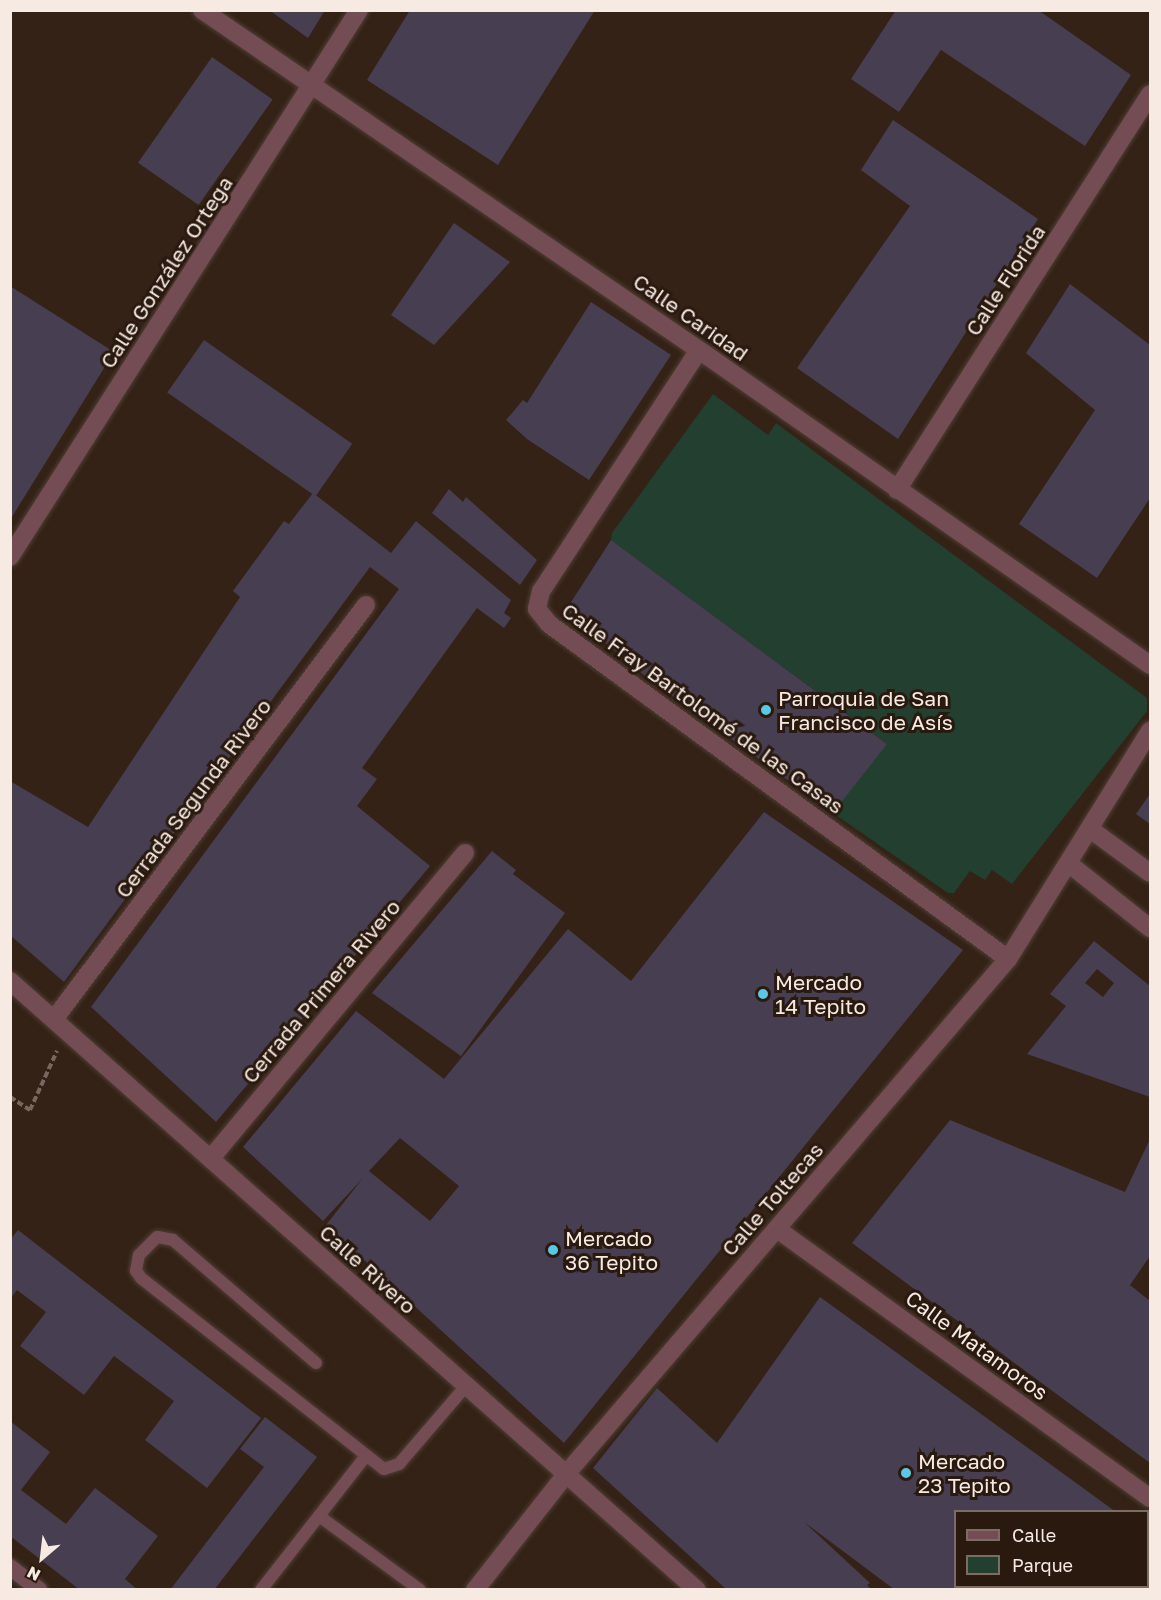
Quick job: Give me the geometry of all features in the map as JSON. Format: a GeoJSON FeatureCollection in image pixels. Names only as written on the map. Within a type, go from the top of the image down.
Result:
{"type":"FeatureCollection","features":[{"type":"Feature","properties":{"kind":"street","name":"Calle Caridad"},"geometry":{"type":"LineString","coordinates":[[202,10],[699,350],[1150,665]]}},
{"type":"Feature","properties":{"kind":"street","name":"Calle González Ortega"},"geometry":{"type":"LineString","coordinates":[[10,557],[359,10]]}},
{"type":"Feature","properties":{"kind":"street","name":"Calle Florida"},"geometry":{"type":"LineString","coordinates":[[897,490],[1150,94]]}},
{"type":"Feature","properties":{"kind":"street","name":"Calle Fray Bartolomé de las Casas"},"geometry":{"type":"LineString","coordinates":[[699,350],[541,591],[537,609],[549,624],[1008,959]]}},
{"type":"Feature","properties":{"kind":"street","name":"Cerrada Segunda Rivero"},"geometry":{"type":"LineString","coordinates":[[55,1018],[366,604]]}},
{"type":"Feature","properties":{"kind":"street"},"geometry":{"type":"LineString","coordinates":[[1150,731],[1090,829],[1150,873]]}},
{"type":"Feature","properties":{"kind":"street","name":"Calle Toltecas"},"geometry":{"type":"LineString","coordinates":[[475,1590],[567,1473],[1008,959],[1090,829]]}},
{"type":"Feature","properties":{"kind":"street","name":"Cerrada Primera Rivero"},"geometry":{"type":"LineString","coordinates":[[211,1158],[465,853]]}},
{"type":"Feature","properties":{"kind":"street"},"geometry":{"type":"LineString","coordinates":[[1068,863],[1150,928]]}},
{"type":"Feature","properties":{"kind":"street","name":"Calle Rivero"},"geometry":{"type":"LineString","coordinates":[[10,981],[55,1018],[465,1387],[567,1473],[698,1590]]}},
{"type":"Feature","properties":{"kind":"street","name":"Calle Matamoros"},"geometry":{"type":"LineString","coordinates":[[777,1229],[1150,1498]]}},
{"type":"Feature","properties":{"kind":"street"},"geometry":{"type":"LineString","coordinates":[[10,1568],[39,1590]]}},
{"type":"Feature","properties":{"kind":"lane"},"geometry":{"type":"LineString","coordinates":[[316,1363],[173,1240],[158,1237],[139,1255],[136,1271],[141,1278],[365,1457],[384,1469],[392,1469],[465,1387]]}},
{"type":"Feature","properties":{"kind":"lane"},"geometry":{"type":"LineString","coordinates":[[261,1590],[365,1457]]}},
{"type":"Feature","properties":{"kind":"lane"},"geometry":{"type":"LineString","coordinates":[[319,1516],[420,1590]]}},
{"type":"Feature","properties":{"kind":"path"},"geometry":{"type":"LineString","coordinates":[[10,1097],[30,1110],[43,1080]]}},
{"type":"Feature","properties":{"kind":"green space"},"geometry":{"type":"Polygon","coordinates":[[[713,394],[768,435],[776,423],[1147,698],[1147,711],[1012,884],[992,870],[985,880],[970,871],[954,893],[948,893],[833,813],[886,743],[611,540],[612,533],[713,394]]]}},
{"type":"Feature","properties":{"kind":"building"},"geometry":{"type":"Polygon","coordinates":[[[269,10],[325,10],[308,38],[269,10]]]}},
{"type":"Feature","properties":{"kind":"building"},"geometry":{"type":"Polygon","coordinates":[[[410,10],[595,10],[498,165],[367,80],[410,10]]]}},
{"type":"Feature","properties":{"kind":"building"},"geometry":{"type":"Polygon","coordinates":[[[896,10],[1038,10],[1131,75],[1085,146],[941,50],[899,112],[851,79],[896,10]]]}},
{"type":"Feature","properties":{"kind":"building"},"geometry":{"type":"Polygon","coordinates":[[[212,57],[273,99],[199,205],[138,163],[212,57]]]}},
{"type":"Feature","properties":{"kind":"building"},"geometry":{"type":"Polygon","coordinates":[[[893,120],[1038,219],[898,439],[797,368],[910,206],[861,170],[893,120]]]}},
{"type":"Feature","properties":{"kind":"building"},"geometry":{"type":"Polygon","coordinates":[[[454,223],[510,262],[434,345],[391,315],[454,223]]]}},
{"type":"Feature","properties":{"kind":"building"},"geometry":{"type":"Polygon","coordinates":[[[1070,284],[1150,345],[1150,498],[1097,578],[1019,524],[1095,410],[1026,353],[1070,284]]]}},
{"type":"Feature","properties":{"kind":"building"},"geometry":{"type":"Polygon","coordinates":[[[10,286],[114,352],[10,520],[10,286]]]}},
{"type":"Feature","properties":{"kind":"building"},"geometry":{"type":"Polygon","coordinates":[[[591,302],[671,355],[589,480],[527,439],[506,420],[523,400],[527,403],[591,302]]]}},
{"type":"Feature","properties":{"kind":"building"},"geometry":{"type":"Polygon","coordinates":[[[204,340],[352,444],[316,496],[167,392],[204,340]]]}},
{"type":"Feature","properties":{"kind":"building"},"geometry":{"type":"Polygon","coordinates":[[[449,489],[463,502],[466,497],[537,560],[520,585],[432,513],[449,489]]]}},
{"type":"Feature","properties":{"kind":"building"},"geometry":{"type":"Polygon","coordinates":[[[313,493],[391,553],[416,521],[511,600],[504,613],[511,618],[504,628],[477,608],[362,768],[377,779],[357,806],[430,866],[216,1122],[91,1007],[399,589],[370,567],[64,982],[10,935],[10,781],[88,827],[240,597],[233,591],[284,521],[289,524],[313,493]]]}},
{"type":"Feature","properties":{"kind":"building","name":"Parroquia de San Francisco de Asís"},"geometry":{"type":"Polygon","coordinates":[[[611,540],[887,744],[833,813],[645,676],[566,610],[611,540]]]}},
{"type":"Feature","properties":{"kind":"building"},"geometry":{"type":"Polygon","coordinates":[[[1150,794],[1150,824],[1136,814],[1150,794]]]}},
{"type":"Feature","properties":{"kind":"building"},"geometry":{"type":"Polygon","coordinates":[[[764,812],[963,950],[564,1443],[326,1225],[363,1178],[323,1221],[243,1147],[356,1011],[444,1079],[568,929],[631,981],[764,812]],[[400,1138],[369,1171],[430,1221],[459,1186],[400,1138]]]}},
{"type":"Feature","properties":{"kind":"building"},"geometry":{"type":"Polygon","coordinates":[[[492,851],[516,870],[513,874],[565,913],[461,1056],[372,993],[492,851]]]}},
{"type":"Feature","properties":{"kind":"building"},"geometry":{"type":"Polygon","coordinates":[[[1094,941],[1150,986],[1150,1097],[1027,1054],[1066,1006],[1050,994],[1094,941]],[[1097,969],[1085,983],[1103,997],[1114,983],[1097,969]]]}},
{"type":"Feature","properties":{"kind":"building"},"geometry":{"type":"Polygon","coordinates":[[[950,1120],[1125,1192],[1150,1139],[1150,1256],[1130,1285],[1150,1301],[1150,1463],[852,1243],[950,1120]]]}},
{"type":"Feature","properties":{"kind":"building"},"geometry":{"type":"Polygon","coordinates":[[[18,1230],[261,1418],[207,1488],[145,1440],[174,1401],[114,1356],[84,1395],[20,1346],[46,1312],[17,1290],[10,1299],[10,1240],[18,1230]]]}},
{"type":"Feature","properties":{"kind":"building","name":"Mercado 23 Tepito"},"geometry":{"type":"Polygon","coordinates":[[[820,1297],[1113,1510],[954,1510],[954,1588],[1149,1588],[1149,1562],[1150,1590],[895,1590],[804,1522],[870,1583],[867,1585],[872,1590],[727,1590],[593,1468],[657,1388],[717,1443],[820,1297]]]}},
{"type":"Feature","properties":{"kind":"building"},"geometry":{"type":"Polygon","coordinates":[[[265,1417],[317,1457],[214,1590],[170,1590],[264,1467],[240,1449],[265,1417]]]}},
{"type":"Feature","properties":{"kind":"building"},"geometry":{"type":"Polygon","coordinates":[[[10,1421],[50,1452],[21,1490],[66,1524],[95,1488],[158,1536],[125,1579],[138,1590],[80,1590],[10,1536],[10,1421]]]}},
{"type":"Feature","properties":{"kind":"place","name":"Parroquia de San Francisco de Asís"},"geometry":{"type":"Point","coordinates":[766,710]}},
{"type":"Feature","properties":{"kind":"place","name":"Mercado 14 Tepito"},"geometry":{"type":"Point","coordinates":[763,994]}},
{"type":"Feature","properties":{"kind":"place","name":"Mercado 36 Tepito"},"geometry":{"type":"Point","coordinates":[553,1250]}},
{"type":"Feature","properties":{"kind":"place","name":"Mercado 23 Tepito"},"geometry":{"type":"Point","coordinates":[906,1473]}}]}
